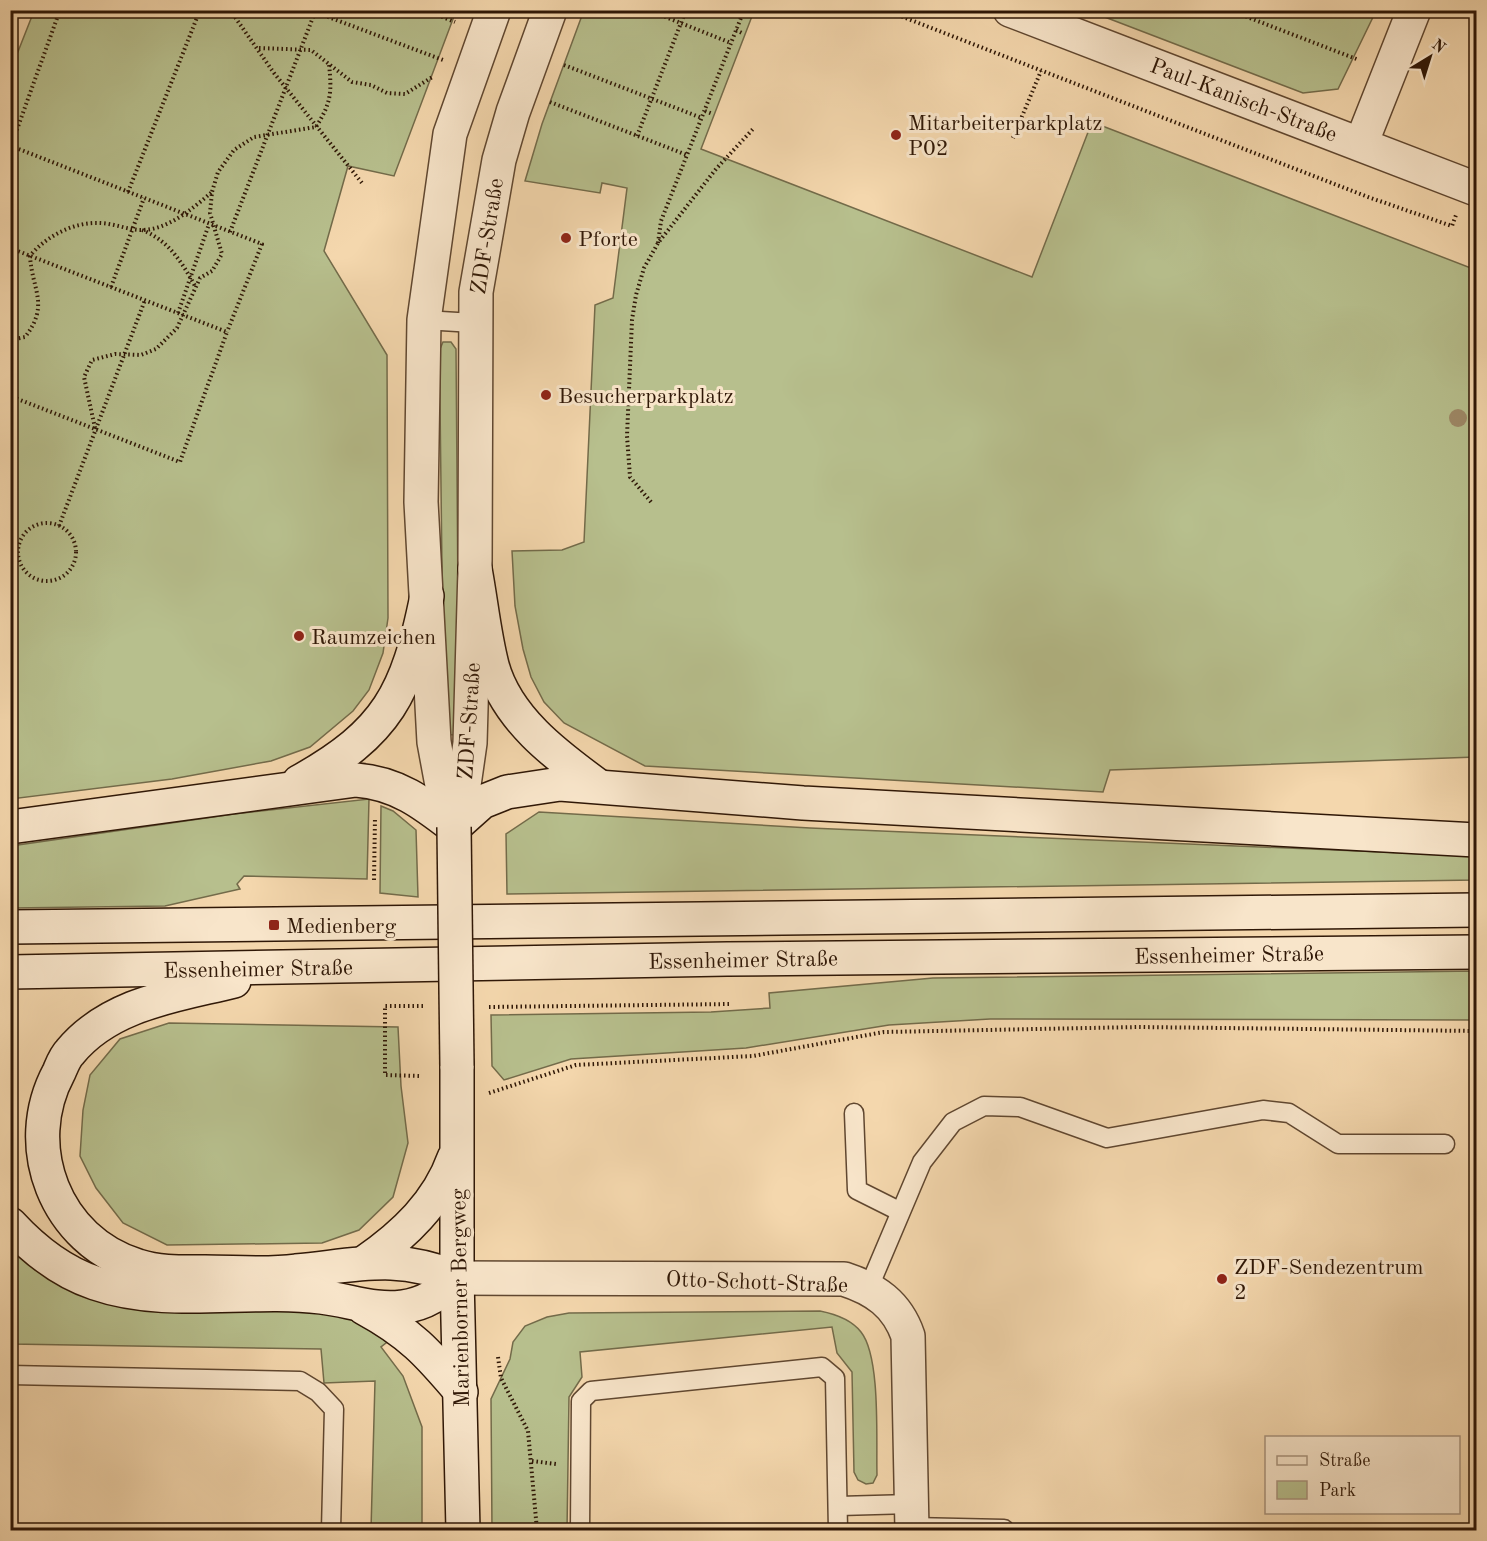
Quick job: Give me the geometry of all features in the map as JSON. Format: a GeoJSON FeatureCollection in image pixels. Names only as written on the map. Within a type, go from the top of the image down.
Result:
{"type":"FeatureCollection","features":[{"type":"Feature","properties":{"kind":"main road","name":"ZDF-Straße"},"geometry":{"type":"LineString","coordinates":[[454,827],[436,759],[421,502],[424,320],[427,285],[450,134],[494,10]]}},
{"type":"Feature","properties":{"kind":"main road","name":"ZDF-Straße"},"geometry":{"type":"LineString","coordinates":[[454,827],[470,743],[475,569],[474,323],[483,246],[499,160],[513,112],[550,10]]}},
{"type":"Feature","properties":{"kind":"main road","name":"Paul-Kanisch-Straße"},"geometry":{"type":"LineString","coordinates":[[1010,10],[1472,187]]}},
{"type":"Feature","properties":{"kind":"main road"},"geometry":{"type":"LineString","coordinates":[[1361,144],[1414,10]]}},
{"type":"Feature","properties":{"kind":"main road"},"geometry":{"type":"LineString","coordinates":[[475,569],[493,667],[509,700],[535,735],[597,786]]}},
{"type":"Feature","properties":{"kind":"main road"},"geometry":{"type":"LineString","coordinates":[[287,789],[326,767],[354,746],[391,705],[411,666],[427,596]]}},
{"type":"Feature","properties":{"kind":"main road"},"geometry":{"type":"LineString","coordinates":[[10,827],[356,780],[374,782],[407,793],[454,827],[482,802],[507,792],[540,785],[597,786],[803,803],[1476,840]]}},
{"type":"Feature","properties":{"kind":"main road","name":"Marienborner Bergweg"},"geometry":{"type":"LineString","coordinates":[[454,827],[457,1278],[463,1530]]}},
{"type":"Feature","properties":{"kind":"main road","name":"Essenheimer Straße"},"geometry":{"type":"LineString","coordinates":[[10,927],[1476,910]]}},
{"type":"Feature","properties":{"kind":"main road","name":"Essenheimer Straße"},"geometry":{"type":"LineString","coordinates":[[10,972],[850,958],[1476,952]]}},
{"type":"Feature","properties":{"kind":"main road"},"geometry":{"type":"LineString","coordinates":[[288,967],[154,1000],[124,1012],[95,1030],[70,1052],[51,1087],[43,1118],[41,1146],[47,1176],[61,1207],[82,1234],[108,1254],[138,1266],[175,1272],[294,1272],[365,1262],[420,1264],[457,1278]]}},
{"type":"Feature","properties":{"kind":"main road"},"geometry":{"type":"LineString","coordinates":[[365,1262],[395,1239],[426,1208],[447,1176],[457,1150]]}},
{"type":"Feature","properties":{"kind":"main road"},"geometry":{"type":"LineString","coordinates":[[10,1224],[28,1243],[62,1268],[95,1283],[136,1294],[320,1297],[358,1304],[400,1307],[422,1303],[457,1278]]}},
{"type":"Feature","properties":{"kind":"main road","name":"Otto-Schott-Straße"},"geometry":{"type":"LineString","coordinates":[[457,1278],[844,1279],[869,1287],[891,1305],[902,1319],[908,1336],[912,1521]]}},
{"type":"Feature","properties":{"kind":"main road"},"geometry":{"type":"LineString","coordinates":[[358,1304],[398,1326],[434,1360],[461,1392]]}},
{"type":"Feature","properties":{"kind":"lane"},"geometry":{"type":"LineString","coordinates":[[424,320],[474,323]]}},
{"type":"Feature","properties":{"kind":"lane"},"geometry":{"type":"LineString","coordinates":[[869,1287],[899,1211],[922,1162],[953,1122],[984,1106],[1020,1107],[1107,1138],[1263,1110],[1289,1113],[1338,1144],[1445,1144]]}},
{"type":"Feature","properties":{"kind":"lane"},"geometry":{"type":"LineString","coordinates":[[854,1113],[857,1190],[899,1211]]}},
{"type":"Feature","properties":{"kind":"lane"},"geometry":{"type":"LineString","coordinates":[[580,1530],[581,1401],[591,1391],[822,1367],[835,1378],[838,1530]]}},
{"type":"Feature","properties":{"kind":"lane"},"geometry":{"type":"LineString","coordinates":[[10,1375],[300,1381],[318,1392],[334,1409],[331,1530]]}},
{"type":"Feature","properties":{"kind":"lane"},"geometry":{"type":"LineString","coordinates":[[839,1506],[912,1521],[1004,1529]]}},
{"type":"Feature","properties":{"kind":"path"},"geometry":{"type":"LineString","coordinates":[[10,396],[180,462],[262,244],[11,146],[60,10]]}},
{"type":"Feature","properties":{"kind":"path"},"geometry":{"type":"LineString","coordinates":[[128,192],[201,10]]}},
{"type":"Feature","properties":{"kind":"path"},"geometry":{"type":"LineString","coordinates":[[230,10],[316,127],[362,183]]}},
{"type":"Feature","properties":{"kind":"path"},"geometry":{"type":"LineString","coordinates":[[333,18],[336,10]]}},
{"type":"Feature","properties":{"kind":"path"},"geometry":{"type":"LineString","coordinates":[[425,10],[461,25]]}},
{"type":"Feature","properties":{"kind":"path"},"geometry":{"type":"LineString","coordinates":[[648,10],[731,43]]}},
{"type":"Feature","properties":{"kind":"path"},"geometry":{"type":"LineString","coordinates":[[637,136],[686,10]]}},
{"type":"Feature","properties":{"kind":"path"},"geometry":{"type":"LineString","coordinates":[[658,243],[661,221],[744,10]]}},
{"type":"Feature","properties":{"kind":"path"},"geometry":{"type":"LineString","coordinates":[[885,10],[1368,197],[1452,226],[1472,187]]}},
{"type":"Feature","properties":{"kind":"path"},"geometry":{"type":"LineString","coordinates":[[1228,10],[1391,72]]}},
{"type":"Feature","properties":{"kind":"path"},"geometry":{"type":"LineString","coordinates":[[230,232],[287,88],[314,11],[447,62]]}},
{"type":"Feature","properties":{"kind":"path"},"geometry":{"type":"LineString","coordinates":[[736,30],[744,34]]}},
{"type":"Feature","properties":{"kind":"path"},"geometry":{"type":"LineString","coordinates":[[258,48],[311,50],[352,82],[371,85],[387,93],[405,94],[435,75]]}},
{"type":"Feature","properties":{"kind":"path"},"geometry":{"type":"LineString","coordinates":[[557,62],[702,118]]}},
{"type":"Feature","properties":{"kind":"path"},"geometry":{"type":"LineString","coordinates":[[316,127],[328,106],[332,89],[329,64]]}},
{"type":"Feature","properties":{"kind":"path"},"geometry":{"type":"LineString","coordinates":[[1013,138],[1041,70]]}},
{"type":"Feature","properties":{"kind":"path"},"geometry":{"type":"LineString","coordinates":[[544,100],[687,155]]}},
{"type":"Feature","properties":{"kind":"path"},"geometry":{"type":"LineString","coordinates":[[705,111],[713,114]]}},
{"type":"Feature","properties":{"kind":"path"},"geometry":{"type":"LineString","coordinates":[[95,429],[84,377],[92,360],[123,354],[141,355],[156,349],[177,328],[195,286],[200,278],[212,271],[222,254],[210,213],[212,192],[218,172],[234,150],[254,137],[316,127]]}},
{"type":"Feature","properties":{"kind":"path"},"geometry":{"type":"LineString","coordinates":[[651,502],[630,477],[627,436],[628,378],[636,296],[644,268],[658,243],[716,170],[753,129]]}},
{"type":"Feature","properties":{"kind":"path"},"geometry":{"type":"LineString","coordinates":[[141,230],[178,219],[212,192]]}},
{"type":"Feature","properties":{"kind":"path"},"geometry":{"type":"LineString","coordinates":[[111,287],[144,198]]}},
{"type":"Feature","properties":{"kind":"path"},"geometry":{"type":"LineString","coordinates":[[30,256],[54,235],[78,226],[97,223],[141,230],[152,234],[176,254],[195,286]]}},
{"type":"Feature","properties":{"kind":"path"},"geometry":{"type":"LineString","coordinates":[[178,313],[209,224]]}},
{"type":"Feature","properties":{"kind":"path"},"geometry":{"type":"LineString","coordinates":[[10,248],[227,332]]}},
{"type":"Feature","properties":{"kind":"path"},"geometry":{"type":"LineString","coordinates":[[10,340],[25,338],[34,326],[40,309],[38,292],[31,275],[30,256]]}},
{"type":"Feature","properties":{"kind":"path"},"geometry":{"type":"LineString","coordinates":[[59,526],[145,300]]}},
{"type":"Feature","properties":{"kind":"path"},"geometry":{"type":"LineString","coordinates":[[38,524],[59,526],[69,533],[75,544],[74,561],[64,576],[43,581],[32,577],[19,560],[18,549],[22,538],[38,524]]}},
{"type":"Feature","properties":{"kind":"path"},"geometry":{"type":"LineString","coordinates":[[10,548],[18,549]]}},
{"type":"Feature","properties":{"kind":"path"},"geometry":{"type":"LineString","coordinates":[[374,880],[375,812]]}},
{"type":"Feature","properties":{"kind":"path"},"geometry":{"type":"LineString","coordinates":[[477,1007],[731,1004]]}},
{"type":"Feature","properties":{"kind":"path"},"geometry":{"type":"LineString","coordinates":[[419,1076],[385,1075],[385,1006],[431,1006]]}},
{"type":"Feature","properties":{"kind":"path"},"geometry":{"type":"LineString","coordinates":[[489,1093],[576,1065],[753,1056],[884,1032],[1139,1027],[1476,1031]]}},
{"type":"Feature","properties":{"kind":"path"},"geometry":{"type":"LineString","coordinates":[[498,1356],[501,1378],[528,1431],[537,1530]]}},
{"type":"Feature","properties":{"kind":"green space"},"geometry":{"type":"Polygon","coordinates":[[[584,10],[754,11],[701,149],[1032,277],[1092,122],[1476,270],[1476,757],[1110,770],[1103,792],[645,766],[564,723],[544,702],[531,677],[515,606],[512,551],[562,550],[584,542],[595,305],[613,298],[627,188],[602,183],[600,193],[525,181],[542,124],[584,10]]]}},
{"type":"Feature","properties":{"kind":"green space"},"geometry":{"type":"Polygon","coordinates":[[[34,11],[456,11],[394,176],[348,166],[324,251],[387,355],[388,618],[383,653],[369,690],[353,711],[310,747],[271,761],[172,779],[11,799],[10,72],[34,11]]]}},
{"type":"Feature","properties":{"kind":"green space"},"geometry":{"type":"Polygon","coordinates":[[[1089,11],[1376,11],[1338,89],[1303,93],[1089,11]]]}},
{"type":"Feature","properties":{"kind":"green space"},"geometry":{"type":"Polygon","coordinates":[[[443,342],[451,342],[456,349],[459,728],[454,735],[444,734],[440,403],[440,349],[443,342]]]}},
{"type":"Feature","properties":{"kind":"green space"},"geometry":{"type":"Polygon","coordinates":[[[369,799],[367,879],[244,876],[237,884],[240,889],[165,906],[11,908],[11,846],[234,814],[369,799]]]}},
{"type":"Feature","properties":{"kind":"green space"},"geometry":{"type":"Polygon","coordinates":[[[381,806],[393,811],[416,830],[418,897],[380,893],[381,806]]]}},
{"type":"Feature","properties":{"kind":"green space"},"geometry":{"type":"Polygon","coordinates":[[[539,812],[810,828],[1476,856],[1476,880],[507,894],[506,834],[539,812]]]}},
{"type":"Feature","properties":{"kind":"green space"},"geometry":{"type":"Polygon","coordinates":[[[1476,971],[1476,1020],[990,1019],[889,1025],[746,1048],[571,1059],[504,1080],[492,1066],[491,1015],[711,1012],[770,1008],[769,993],[933,978],[1476,971]]]}},
{"type":"Feature","properties":{"kind":"green space"},"geometry":{"type":"Polygon","coordinates":[[[169,1023],[398,1027],[401,1086],[408,1143],[393,1197],[359,1230],[322,1243],[167,1245],[123,1223],[96,1188],[80,1156],[83,1110],[90,1075],[120,1039],[169,1023]]]}},
{"type":"Feature","properties":{"kind":"green space"},"geometry":{"type":"Polygon","coordinates":[[[10,1242],[25,1256],[302,1304],[355,1317],[391,1339],[381,1347],[403,1376],[422,1427],[422,1530],[371,1530],[375,1381],[324,1383],[321,1349],[11,1344],[10,1242]]]}},
{"type":"Feature","properties":{"kind":"green space"},"geometry":{"type":"Polygon","coordinates":[[[820,1311],[848,1320],[861,1332],[872,1360],[876,1400],[877,1475],[873,1483],[866,1484],[858,1480],[854,1472],[852,1372],[837,1353],[832,1327],[580,1352],[582,1377],[569,1397],[567,1530],[492,1530],[491,1399],[510,1359],[513,1342],[525,1326],[547,1317],[569,1313],[820,1311]]]}},
{"type":"Feature","properties":{"kind":"place","name":"Mitarbeiterparkplatz P02"},"geometry":{"type":"Point","coordinates":[896,135]}},
{"type":"Feature","properties":{"kind":"place","name":"Pforte"},"geometry":{"type":"Point","coordinates":[566,238]}},
{"type":"Feature","properties":{"kind":"place","name":"Besucherparkplatz"},"geometry":{"type":"Point","coordinates":[546,395]}},
{"type":"Feature","properties":{"kind":"place","name":"Raumzeichen"},"geometry":{"type":"Point","coordinates":[299,636]}},
{"type":"Feature","properties":{"kind":"place","name":"Medienberg"},"geometry":{"type":"Point","coordinates":[274,925]}},
{"type":"Feature","properties":{"kind":"place","name":"ZDF-Sendezentrum 2"},"geometry":{"type":"Point","coordinates":[1222,1279]}}]}
